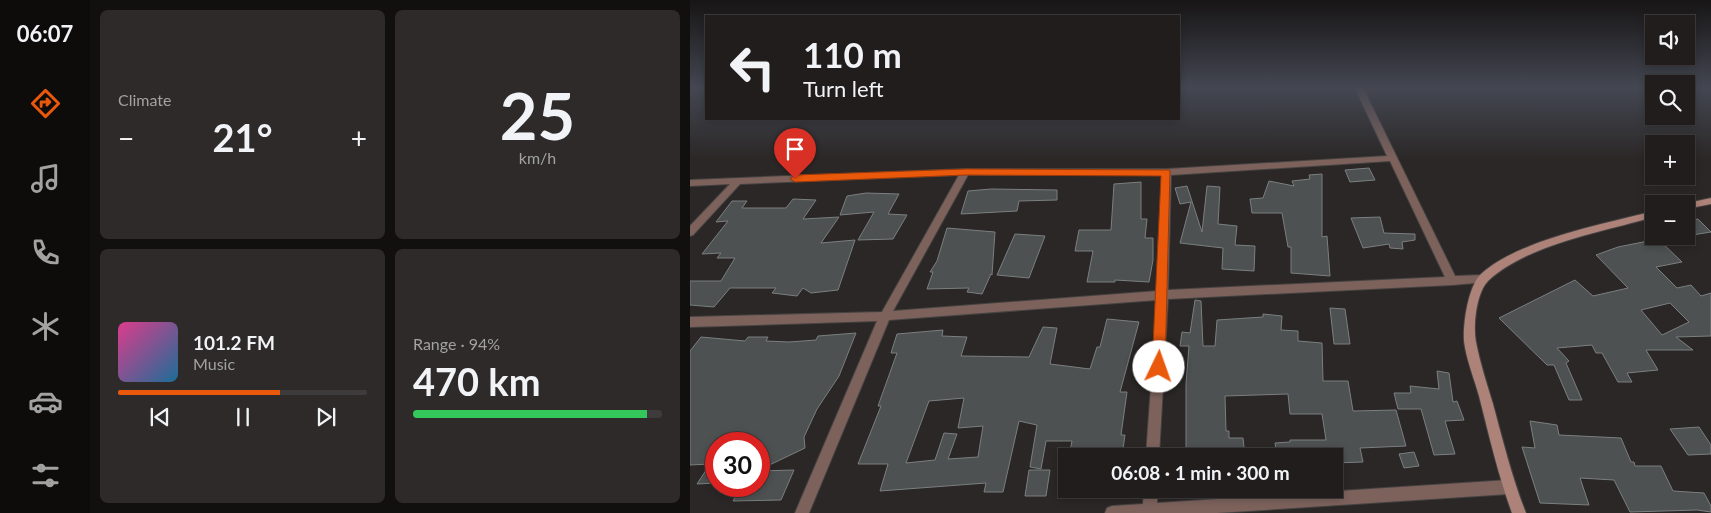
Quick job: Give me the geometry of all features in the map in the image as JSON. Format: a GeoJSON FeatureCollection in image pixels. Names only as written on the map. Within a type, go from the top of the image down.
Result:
{"type":"FeatureCollection","features":[{"type":"Feature","properties":{"kind":"street"},"geometry":{"type":"LineString","coordinates":[[1371,112],[1452,281]]}},
{"type":"Feature","properties":{"kind":"street"},"geometry":{"type":"LineString","coordinates":[[690,183],[966,172],[1167,172],[1393,158]]}},
{"type":"Feature","properties":{"kind":"street"},"geometry":{"type":"LineString","coordinates":[[802,513],[885,316],[966,172]]}},
{"type":"Feature","properties":{"kind":"street"},"geometry":{"type":"LineString","coordinates":[[1153,448],[1163,295],[1167,172]]}},
{"type":"Feature","properties":{"kind":"street"},"geometry":{"type":"LineString","coordinates":[[690,232],[738,181]]}},
{"type":"Feature","properties":{"kind":"street"},"geometry":{"type":"LineString","coordinates":[[1695,204],[1711,201]]}},
{"type":"Feature","properties":{"kind":"street"},"geometry":{"type":"LineString","coordinates":[[690,322],[885,316],[1163,295],[1483,279],[1511,259],[1548,243],[1645,216]]}},
{"type":"Feature","properties":{"kind":"street"},"geometry":{"type":"LineString","coordinates":[[1483,279],[1470,315],[1470,341],[1510,487],[1519,513]]}},
{"type":"Feature","properties":{"kind":"street"},"geometry":{"type":"LineString","coordinates":[[1112,513],[1510,487]]}},
{"type":"Feature","properties":{"kind":"street"},"geometry":{"type":"LineString","coordinates":[[1150,512],[1151,498]]}},
{"type":"Feature","properties":{"kind":"building"},"geometry":{"type":"Polygon","coordinates":[[[1369,168],[1375,180],[1350,182],[1345,170],[1369,168]]]}},
{"type":"Feature","properties":{"kind":"building"},"geometry":{"type":"Polygon","coordinates":[[[1322,174],[1322,237],[1327,236],[1330,276],[1291,273],[1291,247],[1288,247],[1282,213],[1252,213],[1250,199],[1263,198],[1269,181],[1294,186],[1292,181],[1310,179],[1309,175],[1322,174]]]}},
{"type":"Feature","properties":{"kind":"building"},"geometry":{"type":"Polygon","coordinates":[[[1141,182],[1141,219],[1147,219],[1145,238],[1153,238],[1153,260],[1149,282],[1115,280],[1115,282],[1087,282],[1093,251],[1075,251],[1079,230],[1111,230],[1114,184],[1141,182]]]}},
{"type":"Feature","properties":{"kind":"building"},"geometry":{"type":"Polygon","coordinates":[[[1187,186],[1202,232],[1207,186],[1220,187],[1218,224],[1237,226],[1235,245],[1255,246],[1254,271],[1222,269],[1223,248],[1180,243],[1191,202],[1180,204],[1175,188],[1187,186]]]}},
{"type":"Feature","properties":{"kind":"building"},"geometry":{"type":"Polygon","coordinates":[[[991,189],[1057,190],[1057,200],[1019,201],[1017,211],[961,214],[968,191],[991,189]]]}},
{"type":"Feature","properties":{"kind":"building"},"geometry":{"type":"Polygon","coordinates":[[[866,193],[899,194],[888,214],[907,215],[893,239],[858,240],[874,212],[840,215],[847,196],[866,193]]]}},
{"type":"Feature","properties":{"kind":"building"},"geometry":{"type":"Polygon","coordinates":[[[793,199],[816,200],[803,219],[839,217],[821,243],[855,240],[838,290],[811,293],[803,288],[797,296],[772,293],[776,288],[730,288],[714,307],[690,305],[690,281],[721,281],[735,258],[717,258],[721,253],[702,254],[728,221],[716,222],[732,201],[747,201],[742,208],[786,208],[793,199]]]}},
{"type":"Feature","properties":{"kind":"building"},"geometry":{"type":"Polygon","coordinates":[[[1380,217],[1384,233],[1415,234],[1415,240],[1402,242],[1403,249],[1390,248],[1389,244],[1363,248],[1351,218],[1380,217]]]}},
{"type":"Feature","properties":{"kind":"building"},"geometry":{"type":"Polygon","coordinates":[[[1698,219],[1711,232],[1695,235],[1695,220],[1698,219]]]}},
{"type":"Feature","properties":{"kind":"building"},"geometry":{"type":"Polygon","coordinates":[[[947,228],[995,232],[992,275],[982,294],[967,292],[969,288],[927,289],[933,272],[930,272],[937,261],[947,228]]]}},
{"type":"Feature","properties":{"kind":"building"},"geometry":{"type":"Polygon","coordinates":[[[1015,234],[1045,236],[1029,278],[997,275],[1015,234]]]}},
{"type":"Feature","properties":{"kind":"building"},"geometry":{"type":"Polygon","coordinates":[[[1645,242],[1645,245],[1664,245],[1682,262],[1656,267],[1677,288],[1691,285],[1701,296],[1711,293],[1711,336],[1676,337],[1693,350],[1646,350],[1658,370],[1627,373],[1632,382],[1618,382],[1602,353],[1596,353],[1592,345],[1557,348],[1569,361],[1566,363],[1582,400],[1569,400],[1554,365],[1547,365],[1499,318],[1575,280],[1593,296],[1628,288],[1596,255],[1618,247],[1645,242]],[[1670,303],[1641,310],[1662,335],[1689,322],[1670,303]]]}},
{"type":"Feature","properties":{"kind":"building"},"geometry":{"type":"Polygon","coordinates":[[[1195,300],[1201,301],[1203,346],[1215,346],[1217,320],[1263,317],[1263,314],[1282,316],[1281,330],[1298,331],[1298,341],[1322,343],[1323,381],[1348,381],[1353,411],[1396,410],[1406,446],[1360,448],[1363,462],[1343,463],[1343,448],[1276,448],[1275,443],[1290,442],[1290,440],[1326,440],[1322,414],[1290,414],[1288,394],[1225,396],[1226,431],[1229,431],[1229,438],[1243,438],[1244,448],[1186,448],[1186,384],[1189,346],[1180,346],[1182,332],[1190,333],[1195,300]]]}},
{"type":"Feature","properties":{"kind":"building"},"geometry":{"type":"Polygon","coordinates":[[[1330,308],[1345,309],[1350,344],[1334,344],[1330,308]]]}},
{"type":"Feature","properties":{"kind":"building"},"geometry":{"type":"Polygon","coordinates":[[[1107,319],[1139,322],[1120,392],[1127,392],[1121,435],[1125,435],[1123,448],[1071,448],[1072,441],[1046,441],[1041,469],[1030,467],[1037,425],[1019,421],[1003,492],[984,492],[986,483],[880,491],[888,464],[858,464],[881,406],[878,406],[897,353],[891,353],[897,334],[943,330],[942,336],[967,337],[961,356],[1029,357],[1043,327],[1057,328],[1050,364],[1090,369],[1097,347],[1100,347],[1107,319]],[[964,398],[929,401],[906,463],[935,460],[944,433],[957,434],[948,459],[978,457],[983,426],[958,428],[964,398]]]}},
{"type":"Feature","properties":{"kind":"building"},"geometry":{"type":"Polygon","coordinates":[[[856,333],[839,376],[817,409],[804,437],[805,448],[770,465],[770,432],[705,432],[705,464],[690,465],[690,351],[701,337],[745,341],[748,337],[768,337],[766,341],[789,342],[816,340],[818,336],[856,333]]]}},
{"type":"Feature","properties":{"kind":"building"},"geometry":{"type":"Polygon","coordinates":[[[1437,371],[1449,373],[1453,402],[1457,401],[1464,420],[1445,421],[1455,454],[1434,455],[1421,409],[1398,409],[1394,393],[1411,393],[1410,386],[1439,389],[1437,371]]]}},
{"type":"Feature","properties":{"kind":"building"},"geometry":{"type":"Polygon","coordinates":[[[1530,421],[1557,425],[1559,435],[1621,438],[1631,462],[1634,462],[1635,466],[1661,466],[1673,491],[1704,493],[1711,506],[1711,512],[1697,510],[1630,512],[1614,480],[1580,478],[1589,505],[1540,503],[1522,447],[1535,448],[1530,421]]]}},
{"type":"Feature","properties":{"kind":"building"},"geometry":{"type":"Polygon","coordinates":[[[1699,427],[1711,445],[1711,454],[1688,455],[1670,429],[1699,427]]]}},
{"type":"Feature","properties":{"kind":"building"},"geometry":{"type":"Polygon","coordinates":[[[1414,452],[1419,466],[1404,468],[1399,454],[1414,452]]]}},
{"type":"Feature","properties":{"kind":"building"},"geometry":{"type":"Polygon","coordinates":[[[794,470],[781,500],[733,501],[735,497],[770,497],[770,471],[794,470]]]}},
{"type":"Feature","properties":{"kind":"building"},"geometry":{"type":"Polygon","coordinates":[[[1029,470],[1050,470],[1046,496],[1025,496],[1029,470]]]}},
{"type":"Feature","properties":{"kind":"building"},"geometry":{"type":"Polygon","coordinates":[[[705,472],[705,484],[697,484],[705,472]]]}},
{"type":"Feature","properties":{"kind":"route"},"geometry":{"type":"LineString","coordinates":[[795,179],[966,172],[1167,172],[1159,367]]}}]}
